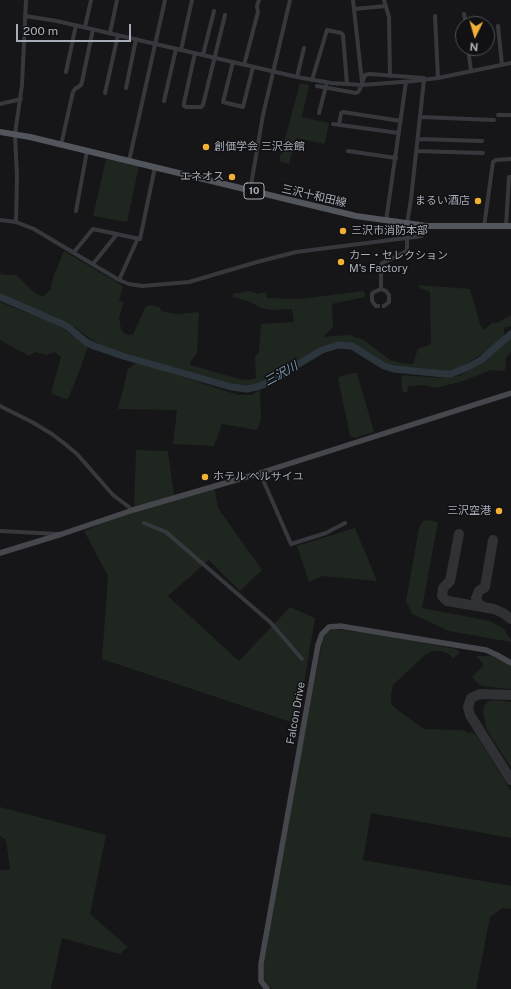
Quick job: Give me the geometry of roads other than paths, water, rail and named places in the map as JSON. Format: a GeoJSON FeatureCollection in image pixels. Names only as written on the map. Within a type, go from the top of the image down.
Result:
{"type":"FeatureCollection","features":[{"type":"Feature","properties":{"kind":"main road","name":"三沢十和田線"},"geometry":{"type":"LineString","coordinates":[[0,132],[15,134],[155,167],[332,211],[386,221],[427,226],[509,226]]}},
{"type":"Feature","properties":{"kind":"street"},"geometry":{"type":"LineString","coordinates":[[16,222],[17,176],[15,134],[21,99],[26,0]]}},
{"type":"Feature","properties":{"kind":"street"},"geometry":{"type":"LineString","coordinates":[[85,28],[91,0]]}},
{"type":"Feature","properties":{"kind":"street"},"geometry":{"type":"LineString","coordinates":[[110,33],[117,0]]}},
{"type":"Feature","properties":{"kind":"street"},"geometry":{"type":"LineString","coordinates":[[129,161],[165,0]]}},
{"type":"Feature","properties":{"kind":"street"},"geometry":{"type":"LineString","coordinates":[[164,101],[192,0]]}},
{"type":"Feature","properties":{"kind":"street"},"geometry":{"type":"LineString","coordinates":[[244,65],[258,12],[257,6],[259,0]]}},
{"type":"Feature","properties":{"kind":"street"},"geometry":{"type":"LineString","coordinates":[[250,191],[263,115],[290,0]]}},
{"type":"Feature","properties":{"kind":"street"},"geometry":{"type":"LineString","coordinates":[[353,0],[362,83]]}},
{"type":"Feature","properties":{"kind":"street"},"geometry":{"type":"LineString","coordinates":[[384,0],[389,16],[390,76]]}},
{"type":"Feature","properties":{"kind":"street"},"geometry":{"type":"LineString","coordinates":[[354,10],[386,6]]}},
{"type":"Feature","properties":{"kind":"street"},"geometry":{"type":"LineString","coordinates":[[203,55],[214,11]]}},
{"type":"Feature","properties":{"kind":"street"},"geometry":{"type":"LineString","coordinates":[[195,53],[184,104],[186,107],[203,105],[225,15]]}},
{"type":"Feature","properties":{"kind":"street"},"geometry":{"type":"LineString","coordinates":[[25,16],[76,25],[273,72],[326,82],[347,84],[406,82],[438,78],[511,63]]}},
{"type":"Feature","properties":{"kind":"street"},"geometry":{"type":"LineString","coordinates":[[435,16],[438,78]]}},
{"type":"Feature","properties":{"kind":"street"},"geometry":{"type":"LineString","coordinates":[[66,72],[76,25]]}},
{"type":"Feature","properties":{"kind":"street"},"geometry":{"type":"LineString","coordinates":[[498,26],[502,65]]}},
{"type":"Feature","properties":{"kind":"street"},"geometry":{"type":"LineString","coordinates":[[61,145],[74,89],[81,85],[82,82],[93,29]]}},
{"type":"Feature","properties":{"kind":"street"},"geometry":{"type":"LineString","coordinates":[[312,80],[327,30],[341,33],[343,35],[347,84]]}},
{"type":"Feature","properties":{"kind":"street"},"geometry":{"type":"LineString","coordinates":[[104,92],[118,35]]}},
{"type":"Feature","properties":{"kind":"street"},"geometry":{"type":"LineString","coordinates":[[126,88],[136,39]]}},
{"type":"Feature","properties":{"kind":"street"},"geometry":{"type":"LineString","coordinates":[[296,77],[304,48]]}},
{"type":"Feature","properties":{"kind":"street"},"geometry":{"type":"LineString","coordinates":[[469,56],[471,71]]}},
{"type":"Feature","properties":{"kind":"street"},"geometry":{"type":"LineString","coordinates":[[233,62],[224,102],[243,107],[253,67]]}},
{"type":"Feature","properties":{"kind":"street"},"geometry":{"type":"LineString","coordinates":[[317,86],[356,93],[358,92],[367,74],[424,78],[424,80]]}},
{"type":"Feature","properties":{"kind":"street"},"geometry":{"type":"LineString","coordinates":[[407,224],[417,151],[424,80]]}},
{"type":"Feature","properties":{"kind":"street"},"geometry":{"type":"LineString","coordinates":[[319,113],[326,88],[326,82]]}},
{"type":"Feature","properties":{"kind":"street"},"geometry":{"type":"LineString","coordinates":[[386,221],[406,82]]}},
{"type":"Feature","properties":{"kind":"street"},"geometry":{"type":"LineString","coordinates":[[0,104],[21,99]]}},
{"type":"Feature","properties":{"kind":"street"},"geometry":{"type":"LineString","coordinates":[[339,125],[341,113],[343,112],[401,121]]}},
{"type":"Feature","properties":{"kind":"street"},"geometry":{"type":"LineString","coordinates":[[498,115],[511,115]]}},
{"type":"Feature","properties":{"kind":"street"},"geometry":{"type":"LineString","coordinates":[[421,117],[494,120]]}},
{"type":"Feature","properties":{"kind":"street"},"geometry":{"type":"LineString","coordinates":[[333,124],[399,133]]}},
{"type":"Feature","properties":{"kind":"street"},"geometry":{"type":"LineString","coordinates":[[418,139],[482,141]]}},
{"type":"Feature","properties":{"kind":"street"},"geometry":{"type":"LineString","coordinates":[[76,211],[87,151]]}},
{"type":"Feature","properties":{"kind":"street"},"geometry":{"type":"LineString","coordinates":[[348,151],[396,158]]}},
{"type":"Feature","properties":{"kind":"street"},"geometry":{"type":"LineString","coordinates":[[417,151],[483,153]]}},
{"type":"Feature","properties":{"kind":"street"},"geometry":{"type":"LineString","coordinates":[[484,227],[493,162],[496,160],[511,160]]}},
{"type":"Feature","properties":{"kind":"street"},"geometry":{"type":"LineString","coordinates":[[119,280],[138,238],[140,239],[155,167]]}},
{"type":"Feature","properties":{"kind":"street"},"geometry":{"type":"LineString","coordinates":[[509,226],[509,177],[511,177]]}},
{"type":"Feature","properties":{"kind":"street"},"geometry":{"type":"LineString","coordinates":[[0,220],[16,222],[34,229],[119,280],[129,284],[142,286],[189,282],[296,252],[422,236],[427,226]]}},
{"type":"Feature","properties":{"kind":"street"},"geometry":{"type":"LineString","coordinates":[[74,252],[93,229],[138,238]]}},
{"type":"Feature","properties":{"kind":"street"},"geometry":{"type":"LineString","coordinates":[[93,264],[117,234]]}},
{"type":"Feature","properties":{"kind":"street"},"geometry":{"type":"LineString","coordinates":[[381,289],[382,263],[407,250],[407,238]]}},
{"type":"Feature","properties":{"kind":"street"},"geometry":{"type":"LineString","coordinates":[[376,306],[372,301],[372,298],[374,292],[381,289]]}},
{"type":"Feature","properties":{"kind":"street"},"geometry":{"type":"LineString","coordinates":[[381,289],[388,293],[389,298],[387,304],[384,306]]}},
{"type":"Feature","properties":{"kind":"street"},"geometry":{"type":"LineString","coordinates":[[0,553],[133,510],[260,473],[511,392]]}},
{"type":"Feature","properties":{"kind":"street"},"geometry":{"type":"LineString","coordinates":[[0,406],[32,422],[66,444],[77,454],[113,495],[133,510]]}},
{"type":"Feature","properties":{"kind":"street"},"geometry":{"type":"LineString","coordinates":[[260,473],[291,544],[326,532],[345,523]]}},
{"type":"Feature","properties":{"kind":"street"},"geometry":{"type":"LineString","coordinates":[[144,523],[166,532],[270,622],[302,659]]}},
{"type":"Feature","properties":{"kind":"street"},"geometry":{"type":"LineString","coordinates":[[0,531],[62,534]]}},
{"type":"Feature","properties":{"kind":"street","name":"Falcon Drive"},"geometry":{"type":"LineString","coordinates":[[267,989],[261,981],[261,964],[318,645],[322,634],[325,630],[334,626],[368,630],[486,650],[497,654],[511,663]]}},
{"type":"Feature","properties":{"kind":"waterway","name":"三沢川"},"geometry":{"type":"LineString","coordinates":[[0,297],[63,324],[86,342],[94,346],[123,356],[231,387],[247,389],[267,383],[322,350],[338,345],[352,346],[384,366],[394,369],[451,374],[481,360],[511,334]]}},
{"type":"Feature","properties":{"kind":"tunnel"},"geometry":{"type":"LineString","coordinates":[[376,306],[384,306]]}},
{"type":"Feature","properties":{"kind":"place","name":"創価学会 三沢会館"},"geometry":{"type":"Point","coordinates":[206,147]}},
{"type":"Feature","properties":{"kind":"place","name":"エネオス"},"geometry":{"type":"Point","coordinates":[232,177]}},
{"type":"Feature","properties":{"kind":"place","name":"まるい酒店"},"geometry":{"type":"Point","coordinates":[478,201]}},
{"type":"Feature","properties":{"kind":"place","name":"三沢市消防本部"},"geometry":{"type":"Point","coordinates":[343,231]}},
{"type":"Feature","properties":{"kind":"place","name":"カー・セレクション M's Factory"},"geometry":{"type":"Point","coordinates":[341,262]}},
{"type":"Feature","properties":{"kind":"place","name":"ホテル ベルサイユ"},"geometry":{"type":"Point","coordinates":[205,477]}},
{"type":"Feature","properties":{"kind":"place","name":"三沢空港"},"geometry":{"type":"Point","coordinates":[499,511]}}]}
